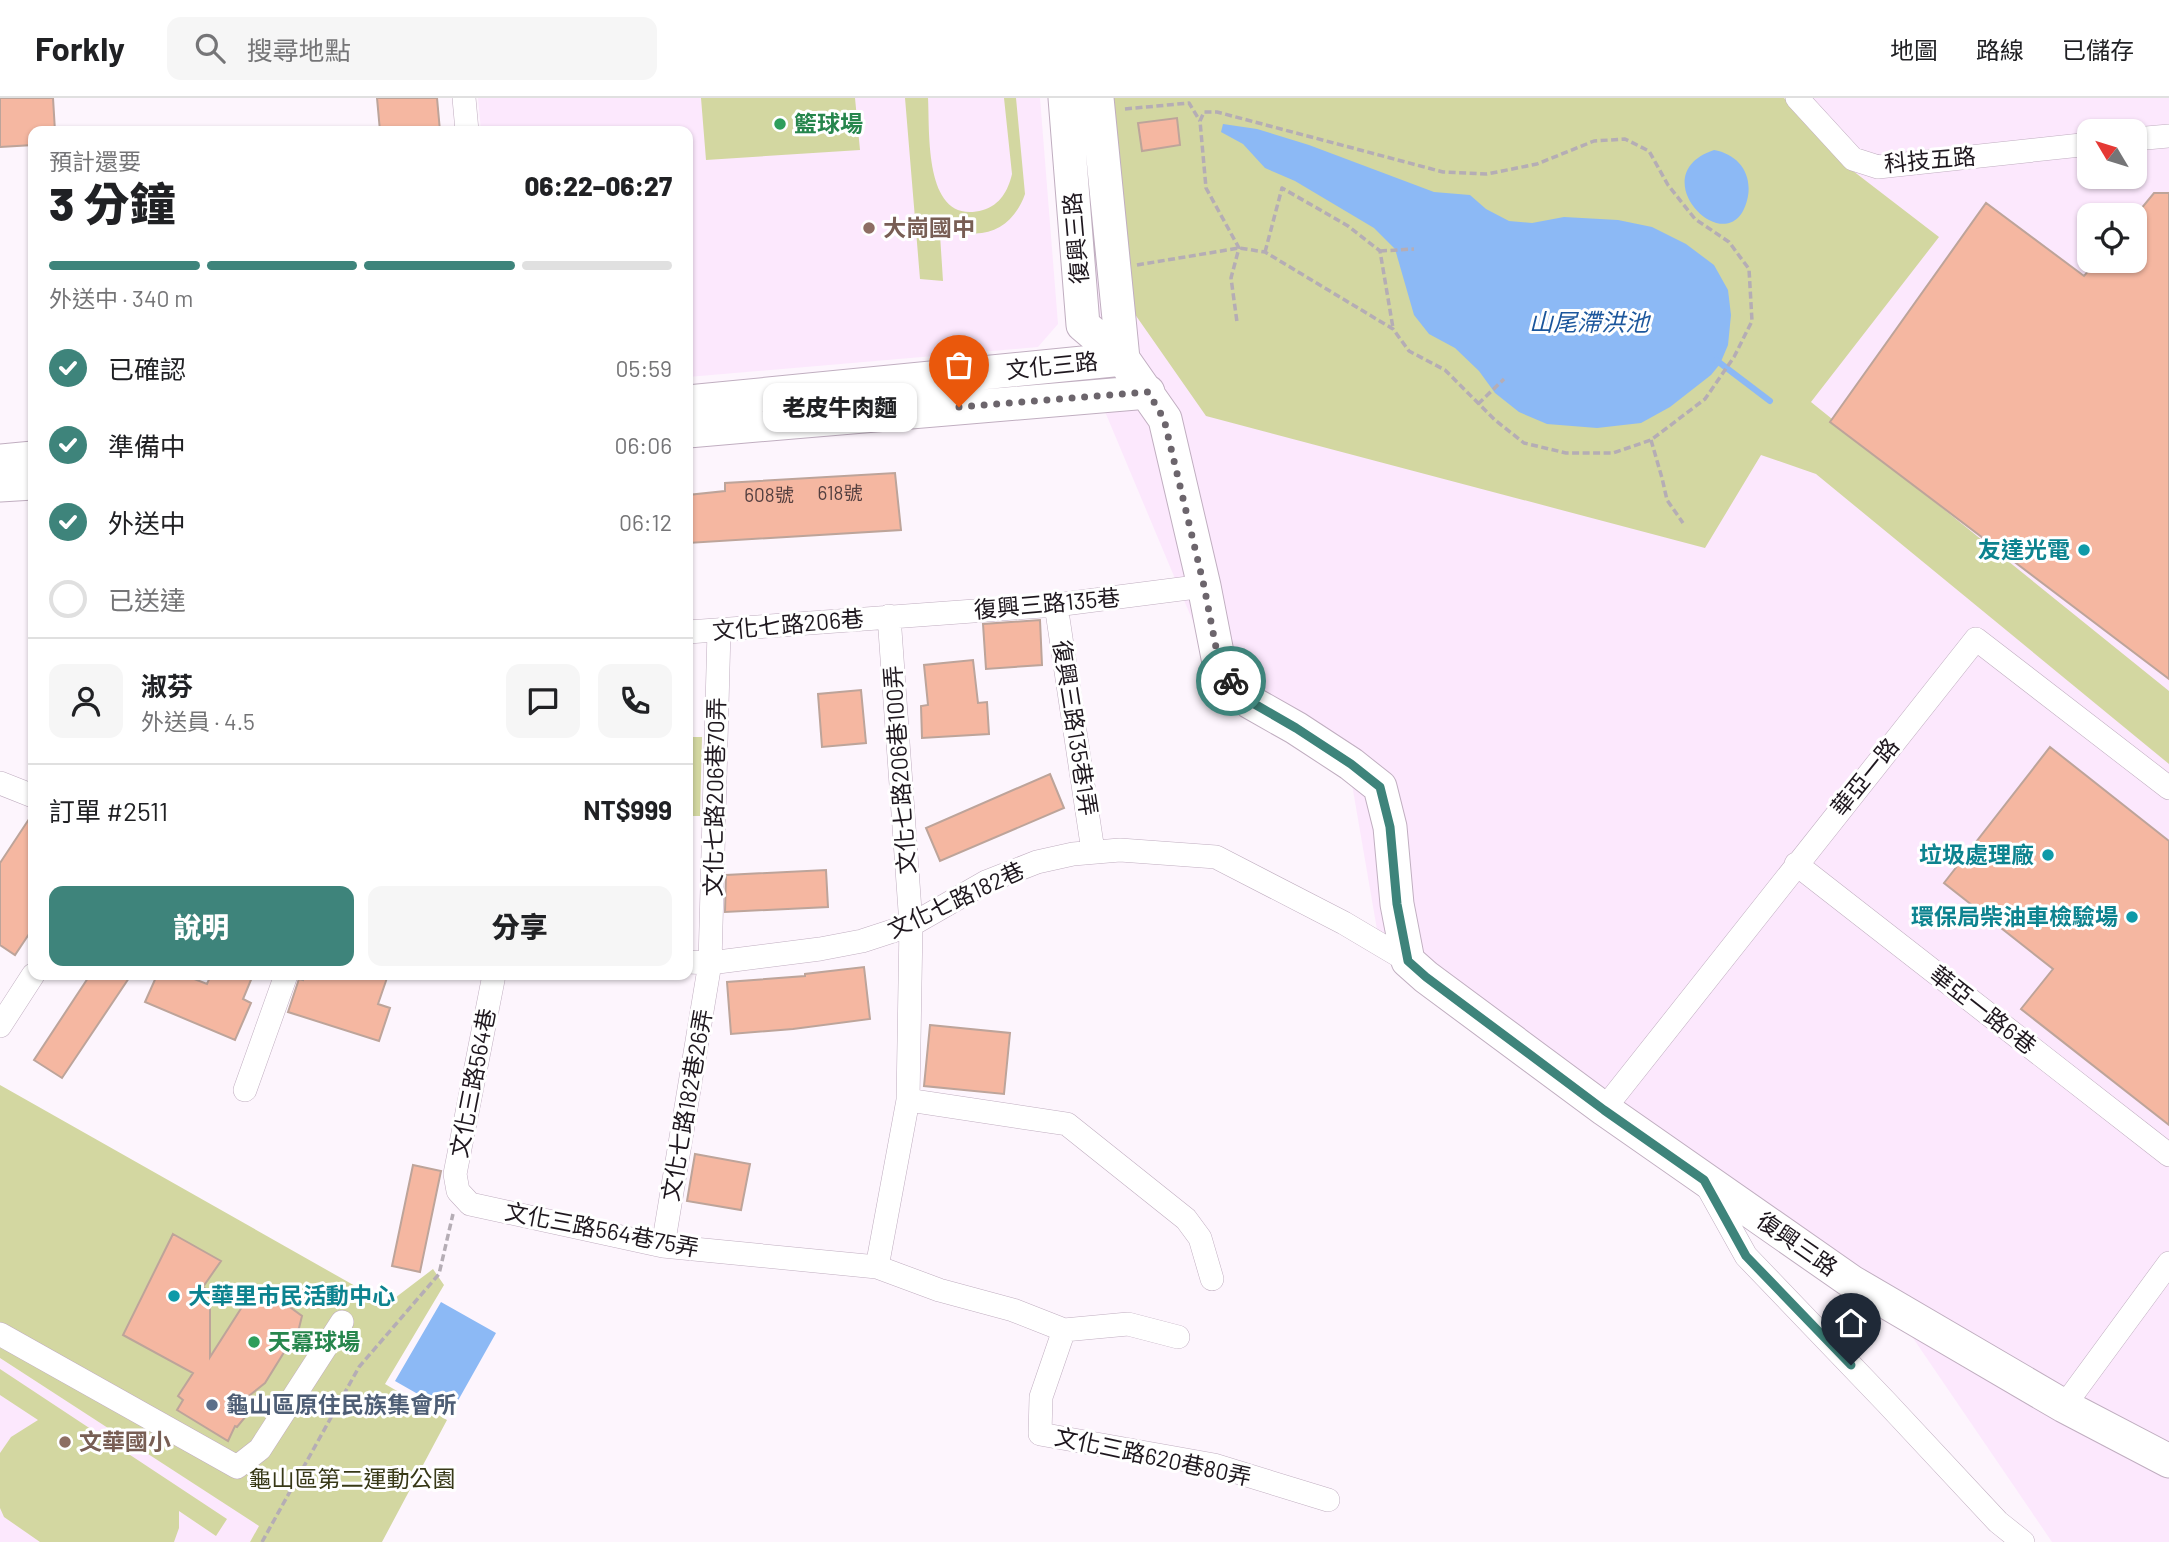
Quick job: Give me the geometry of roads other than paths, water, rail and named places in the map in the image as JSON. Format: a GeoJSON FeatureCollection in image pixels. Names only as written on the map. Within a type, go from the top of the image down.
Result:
{"type":"FeatureCollection","features":[{"type":"Feature","properties":{"kind":"street"},"geometry":{"type":"LineString","coordinates":[[464,98],[467,126]]}},
{"type":"Feature","properties":{"kind":"street","name":"復興三路"},"geometry":{"type":"LineString","coordinates":[[1065,98],[1083,325],[1123,359],[1164,419],[1204,586],[1220,668],[1251,702],[1307,735],[1380,787],[1390,827],[1397,904],[1408,961],[1604,1110],[1852,1282],[2064,1406],[2169,1461]]}},
{"type":"Feature","properties":{"kind":"street","name":"科技五路"},"geometry":{"type":"LineString","coordinates":[[1797,98],[1853,159],[1878,167],[2077,145]]}},
{"type":"Feature","properties":{"kind":"street","name":"復興三路"},"geometry":{"type":"LineString","coordinates":[[1098,105],[1123,359]]}},
{"type":"Feature","properties":{"kind":"street"},"geometry":{"type":"LineString","coordinates":[[2147,138],[2169,136]]}},
{"type":"Feature","properties":{"kind":"street","name":"文化三路"},"geometry":{"type":"LineString","coordinates":[[693,401],[1123,359]]}},
{"type":"Feature","properties":{"kind":"street","name":"文化三路"},"geometry":{"type":"LineString","coordinates":[[693,430],[1148,392]]}},
{"type":"Feature","properties":{"kind":"street"},"geometry":{"type":"LineString","coordinates":[[0,461],[28,458]]}},
{"type":"Feature","properties":{"kind":"street"},"geometry":{"type":"LineString","coordinates":[[0,485],[28,483]]}},
{"type":"Feature","properties":{"kind":"street","name":"復興三路135巷"},"geometry":{"type":"LineString","coordinates":[[889,616],[1056,605],[1204,586]]}},
{"type":"Feature","properties":{"kind":"street","name":"復興三路135巷1弄"},"geometry":{"type":"LineString","coordinates":[[1056,605],[1093,852]]}},
{"type":"Feature","properties":{"kind":"street","name":"文化七路206巷"},"geometry":{"type":"LineString","coordinates":[[693,632],[889,616]]}},
{"type":"Feature","properties":{"kind":"street","name":"文化七路206巷100弄"},"geometry":{"type":"LineString","coordinates":[[889,616],[911,925],[908,1100]]}},
{"type":"Feature","properties":{"kind":"street","name":"文化七路206巷70弄"},"geometry":{"type":"LineString","coordinates":[[699,962],[719,631]]}},
{"type":"Feature","properties":{"kind":"street","name":"華亞一路"},"geometry":{"type":"LineString","coordinates":[[1604,1110],[1976,639],[2169,788]]}},
{"type":"Feature","properties":{"kind":"street"},"geometry":{"type":"LineString","coordinates":[[0,783],[28,794]]}},
{"type":"Feature","properties":{"kind":"street","name":"文化七路182巷"},"geometry":{"type":"LineString","coordinates":[[699,962],[820,949],[862,941],[911,925],[986,882],[1037,862],[1093,852],[1130,851],[1216,857],[1320,910],[1408,961]]}},
{"type":"Feature","properties":{"kind":"street","name":"華亞一路6巷"},"geometry":{"type":"LineString","coordinates":[[1796,864],[2169,1155]]}},
{"type":"Feature","properties":{"kind":"street","name":"文化七路182巷26弄"},"geometry":{"type":"LineString","coordinates":[[663,1246],[699,962]]}},
{"type":"Feature","properties":{"kind":"street"},"geometry":{"type":"LineString","coordinates":[[0,1026],[30,980]]}},
{"type":"Feature","properties":{"kind":"street"},"geometry":{"type":"LineString","coordinates":[[245,1090],[284,980]]}},
{"type":"Feature","properties":{"kind":"street","name":"文化三路564巷"},"geometry":{"type":"LineString","coordinates":[[458,1191],[455,1174],[493,980]]}},
{"type":"Feature","properties":{"kind":"street"},"geometry":{"type":"LineString","coordinates":[[1178,1337],[1128,1324],[1064,1330],[1013,1310],[939,1290],[877,1267],[908,1100],[1067,1124],[1186,1219],[1200,1238],[1212,1279]]}},
{"type":"Feature","properties":{"kind":"street"},"geometry":{"type":"LineString","coordinates":[[1704,1180],[1746,1256],[1998,1522],[2023,1542]]}},
{"type":"Feature","properties":{"kind":"street","name":"文化三路564巷75弄"},"geometry":{"type":"LineString","coordinates":[[458,1191],[470,1204],[663,1246],[877,1267]]}},
{"type":"Feature","properties":{"kind":"street"},"geometry":{"type":"LineString","coordinates":[[2064,1406],[2169,1263]]}},
{"type":"Feature","properties":{"kind":"street"},"geometry":{"type":"LineString","coordinates":[[0,1334],[237,1467],[260,1449],[342,1322]]}},
{"type":"Feature","properties":{"kind":"street","name":"文化三路620巷80弄"},"geometry":{"type":"LineString","coordinates":[[1064,1330],[1041,1397],[1040,1434],[1213,1465],[1328,1500]]}},
{"type":"Feature","properties":{"kind":"water","name":"山尾滯洪池"},"geometry":{"type":"Polygon","coordinates":[[[1223,124],[1257,129],[1309,145],[1434,192],[1470,195],[1486,209],[1509,221],[1532,223],[1564,217],[1618,220],[1652,227],[1686,244],[1714,265],[1728,290],[1731,315],[1728,345],[1720,364],[1711,375],[1670,407],[1641,423],[1597,428],[1547,424],[1519,412],[1495,393],[1479,371],[1455,348],[1429,334],[1414,315],[1395,249],[1374,228],[1295,181],[1265,168],[1243,144],[1221,132],[1223,124]]]}},
{"type":"Feature","properties":{"kind":"water"},"geometry":{"type":"Polygon","coordinates":[[[1714,150],[1736,160],[1748,179],[1748,196],[1739,216],[1726,224],[1711,221],[1697,211],[1687,195],[1685,179],[1693,162],[1714,150]]]}},
{"type":"Feature","properties":{"kind":"water"},"geometry":{"type":"Polygon","coordinates":[[[441,1302],[496,1333],[451,1413],[395,1381],[441,1302]]]}},
{"type":"Feature","properties":{"kind":"waterway"},"geometry":{"type":"LineString","coordinates":[[1716,360],[1770,401]]}},
{"type":"Feature","properties":{"kind":"place","name":"籃球場"},"geometry":{"type":"Point","coordinates":[780,124]}},
{"type":"Feature","properties":{"kind":"place","name":"大崗國中"},"geometry":{"type":"Point","coordinates":[869,228]}},
{"type":"Feature","properties":{"kind":"place","name":"老皮牛肉麵"},"geometry":{"type":"Point","coordinates":[959,407]}},
{"type":"Feature","properties":{"kind":"place","name":"友達光電"},"geometry":{"type":"Point","coordinates":[2084,550]}},
{"type":"Feature","properties":{"kind":"place","name":"垃圾處理廠"},"geometry":{"type":"Point","coordinates":[2048,855]}},
{"type":"Feature","properties":{"kind":"place","name":"環保局柴油車檢驗場"},"geometry":{"type":"Point","coordinates":[2132,917]}},
{"type":"Feature","properties":{"kind":"place","name":"大華里市民活動中心"},"geometry":{"type":"Point","coordinates":[174,1296]}},
{"type":"Feature","properties":{"kind":"place","name":"天冪球場"},"geometry":{"type":"Point","coordinates":[254,1342]}},
{"type":"Feature","properties":{"kind":"place","name":"龜山區原住民族集會所"},"geometry":{"type":"Point","coordinates":[212,1405]}},
{"type":"Feature","properties":{"kind":"place","name":"文華國小"},"geometry":{"type":"Point","coordinates":[65,1442]}},
{"type":"Feature","properties":{"kind":"park label","name":"龜山區第二運動公園"},"geometry":{"type":"Point","coordinates":[352,1479]}}]}
